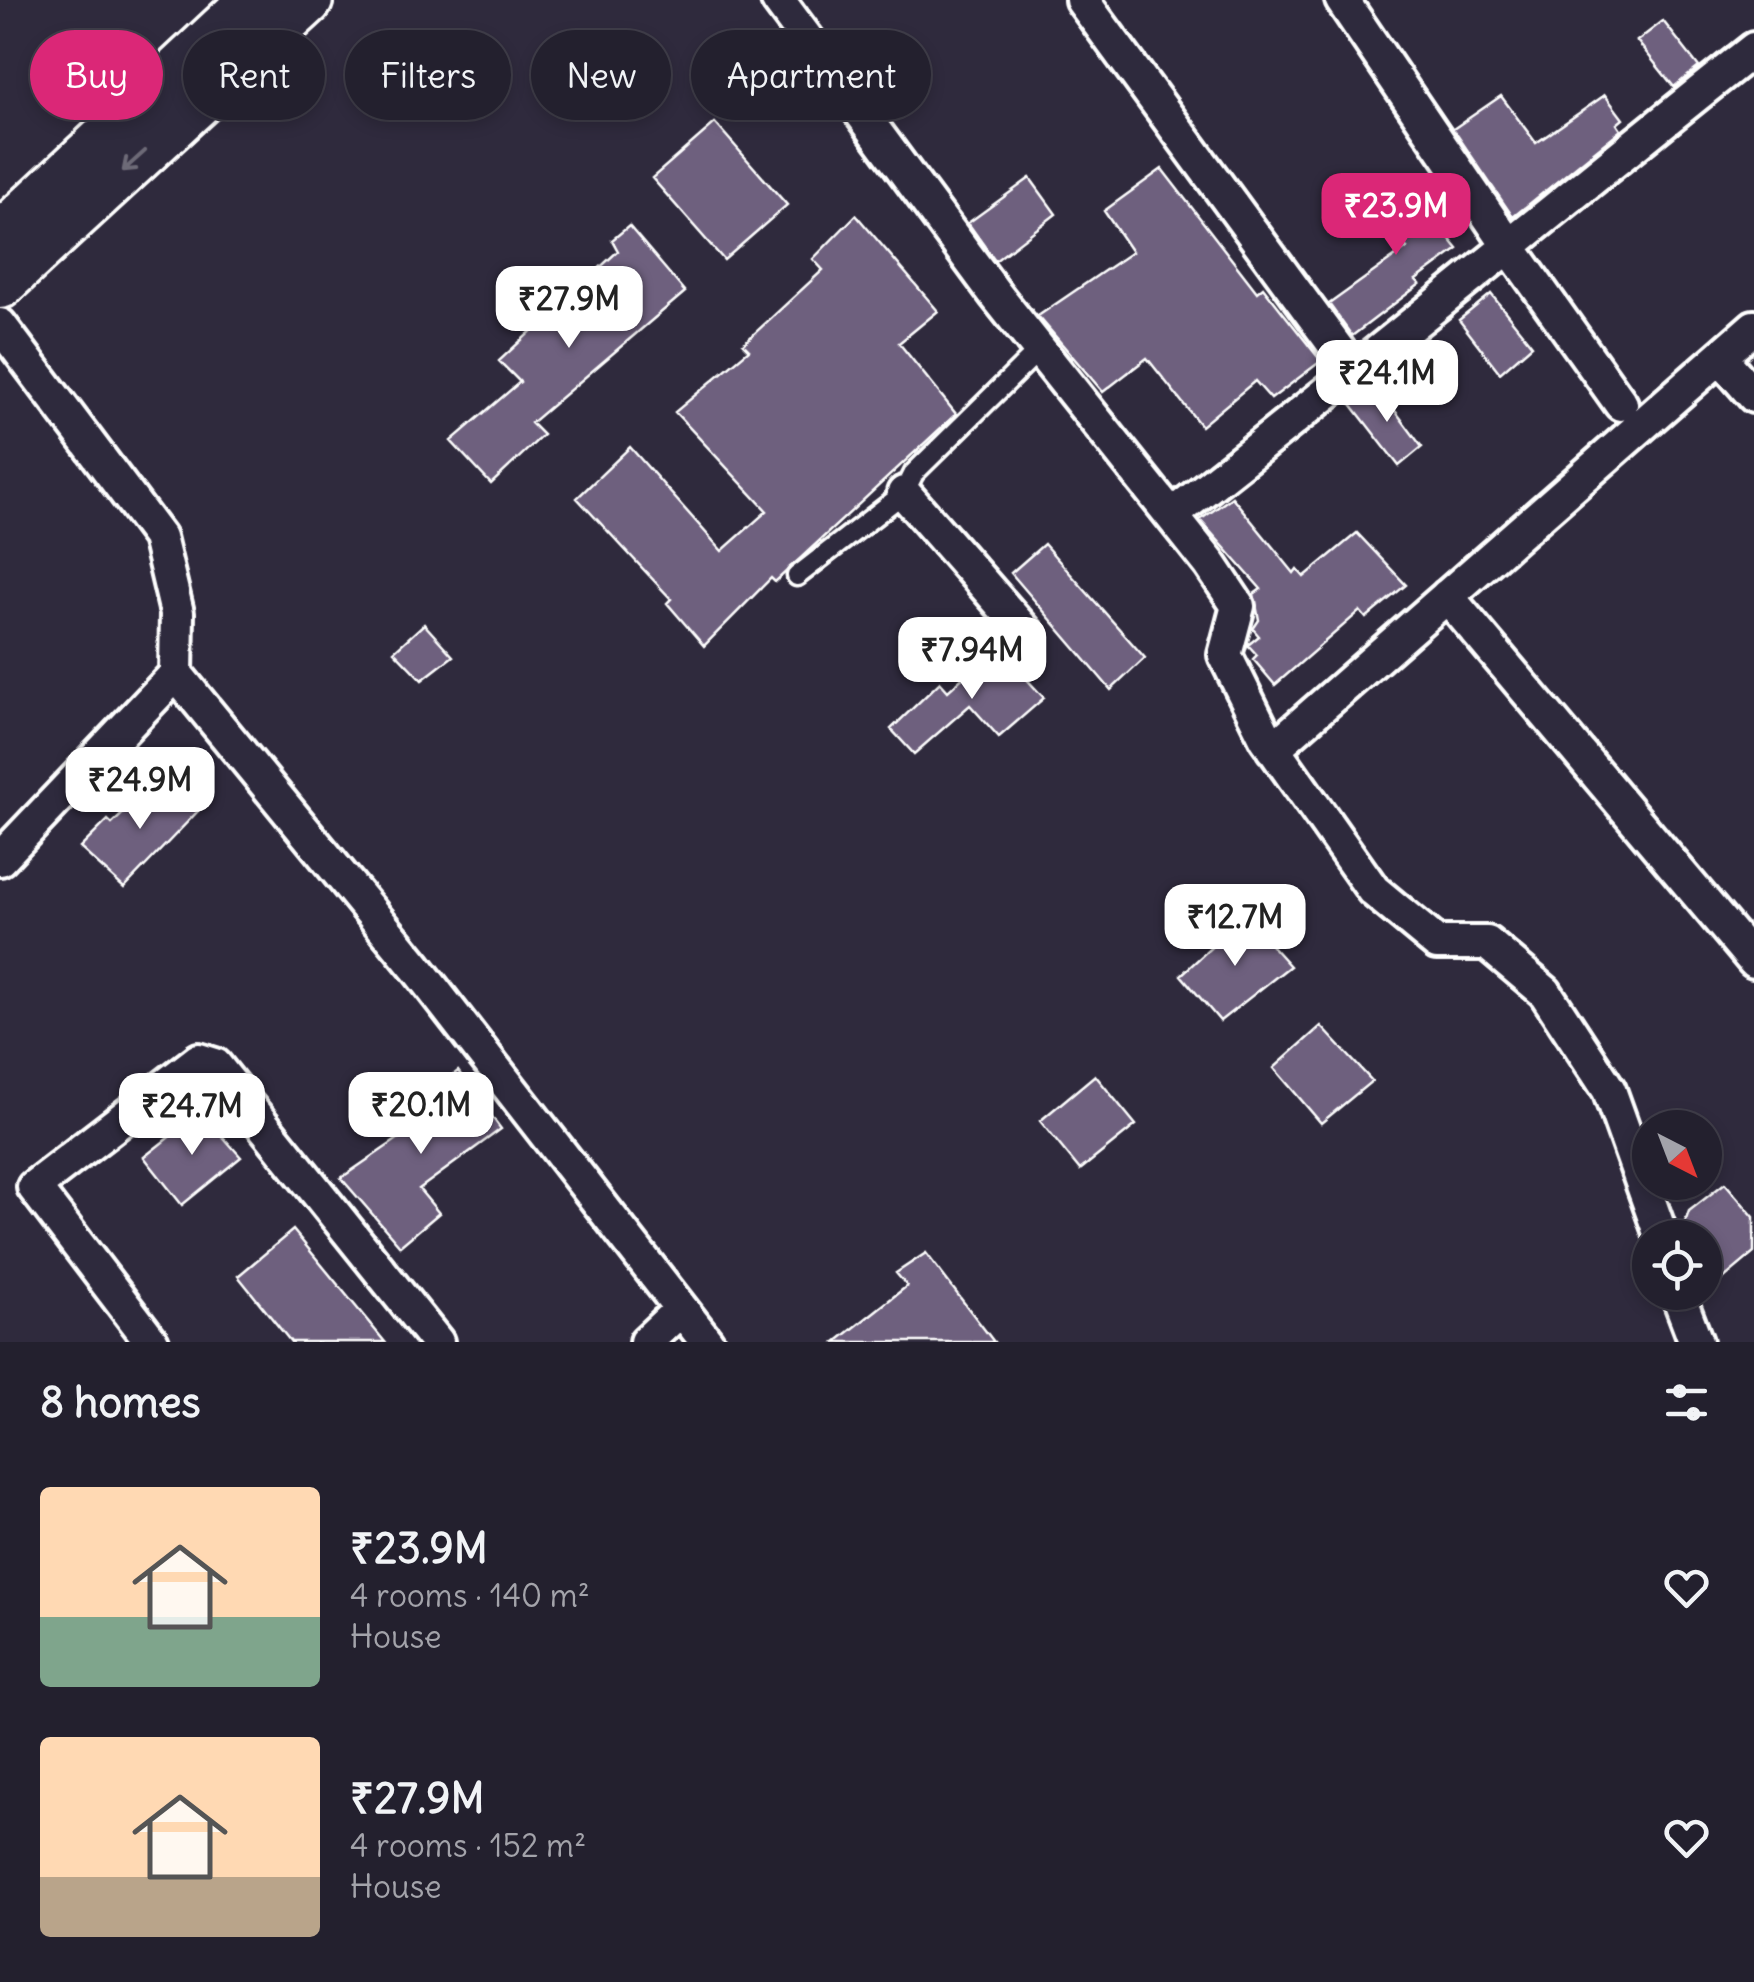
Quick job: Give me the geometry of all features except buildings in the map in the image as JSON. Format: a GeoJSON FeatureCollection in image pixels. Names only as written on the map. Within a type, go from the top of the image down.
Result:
{"type":"FeatureCollection","features":[{"type":"Feature","properties":{"kind":"main road"},"geometry":{"type":"LineString","coordinates":[[0,238],[254,0]]}},
{"type":"Feature","properties":{"kind":"main road"},"geometry":{"type":"LineString","coordinates":[[0,284],[308,0]]}},
{"type":"Feature","properties":{"kind":"street"},"geometry":{"type":"LineString","coordinates":[[778,0],[896,163],[1172,515],[1238,606],[1225,655],[1273,748],[1373,890],[1437,942],[1487,943],[1545,992],[1609,1090],[1656,1220]]}},
{"type":"Feature","properties":{"kind":"street"},"geometry":{"type":"LineString","coordinates":[[1082,0],[1356,372]]}},
{"type":"Feature","properties":{"kind":"street"},"geometry":{"type":"LineString","coordinates":[[1342,0],[1621,404]]}},
{"type":"Feature","properties":{"kind":"street"},"geometry":{"type":"LineString","coordinates":[[1172,515],[1356,372],[1508,245],[1754,50]]}},
{"type":"Feature","properties":{"kind":"street"},"geometry":{"type":"LineString","coordinates":[[0,325],[158,538],[177,613],[176,674],[416,967],[707,1342]]}},
{"type":"Feature","properties":{"kind":"street"},"geometry":{"type":"LineString","coordinates":[[1273,748],[1754,327]]}},
{"type":"Feature","properties":{"kind":"street"},"geometry":{"type":"LineString","coordinates":[[1720,356],[1754,396]]}},
{"type":"Feature","properties":{"kind":"street"},"geometry":{"type":"LineString","coordinates":[[904,493],[1030,637]]}},
{"type":"Feature","properties":{"kind":"street"},"geometry":{"type":"LineString","coordinates":[[1447,596],[1754,960]]}},
{"type":"Feature","properties":{"kind":"street"},"geometry":{"type":"LineString","coordinates":[[0,859],[176,674]]}},
{"type":"Feature","properties":{"kind":"street"},"geometry":{"type":"LineString","coordinates":[[152,1342],[34,1187],[200,1060],[215,1065],[437,1342]]}},
{"type":"Feature","properties":{"kind":"street"},"geometry":{"type":"LineString","coordinates":[[646,1342],[680,1310]]}},
{"type":"Feature","properties":{"kind":"street"},"geometry":{"type":"LineString","coordinates":[[1684,1310],[1696,1342]]}},
{"type":"Feature","properties":{"kind":"lane"},"geometry":{"type":"LineString","coordinates":[[797,576],[904,493],[914,474],[1039,350]]}}]}
